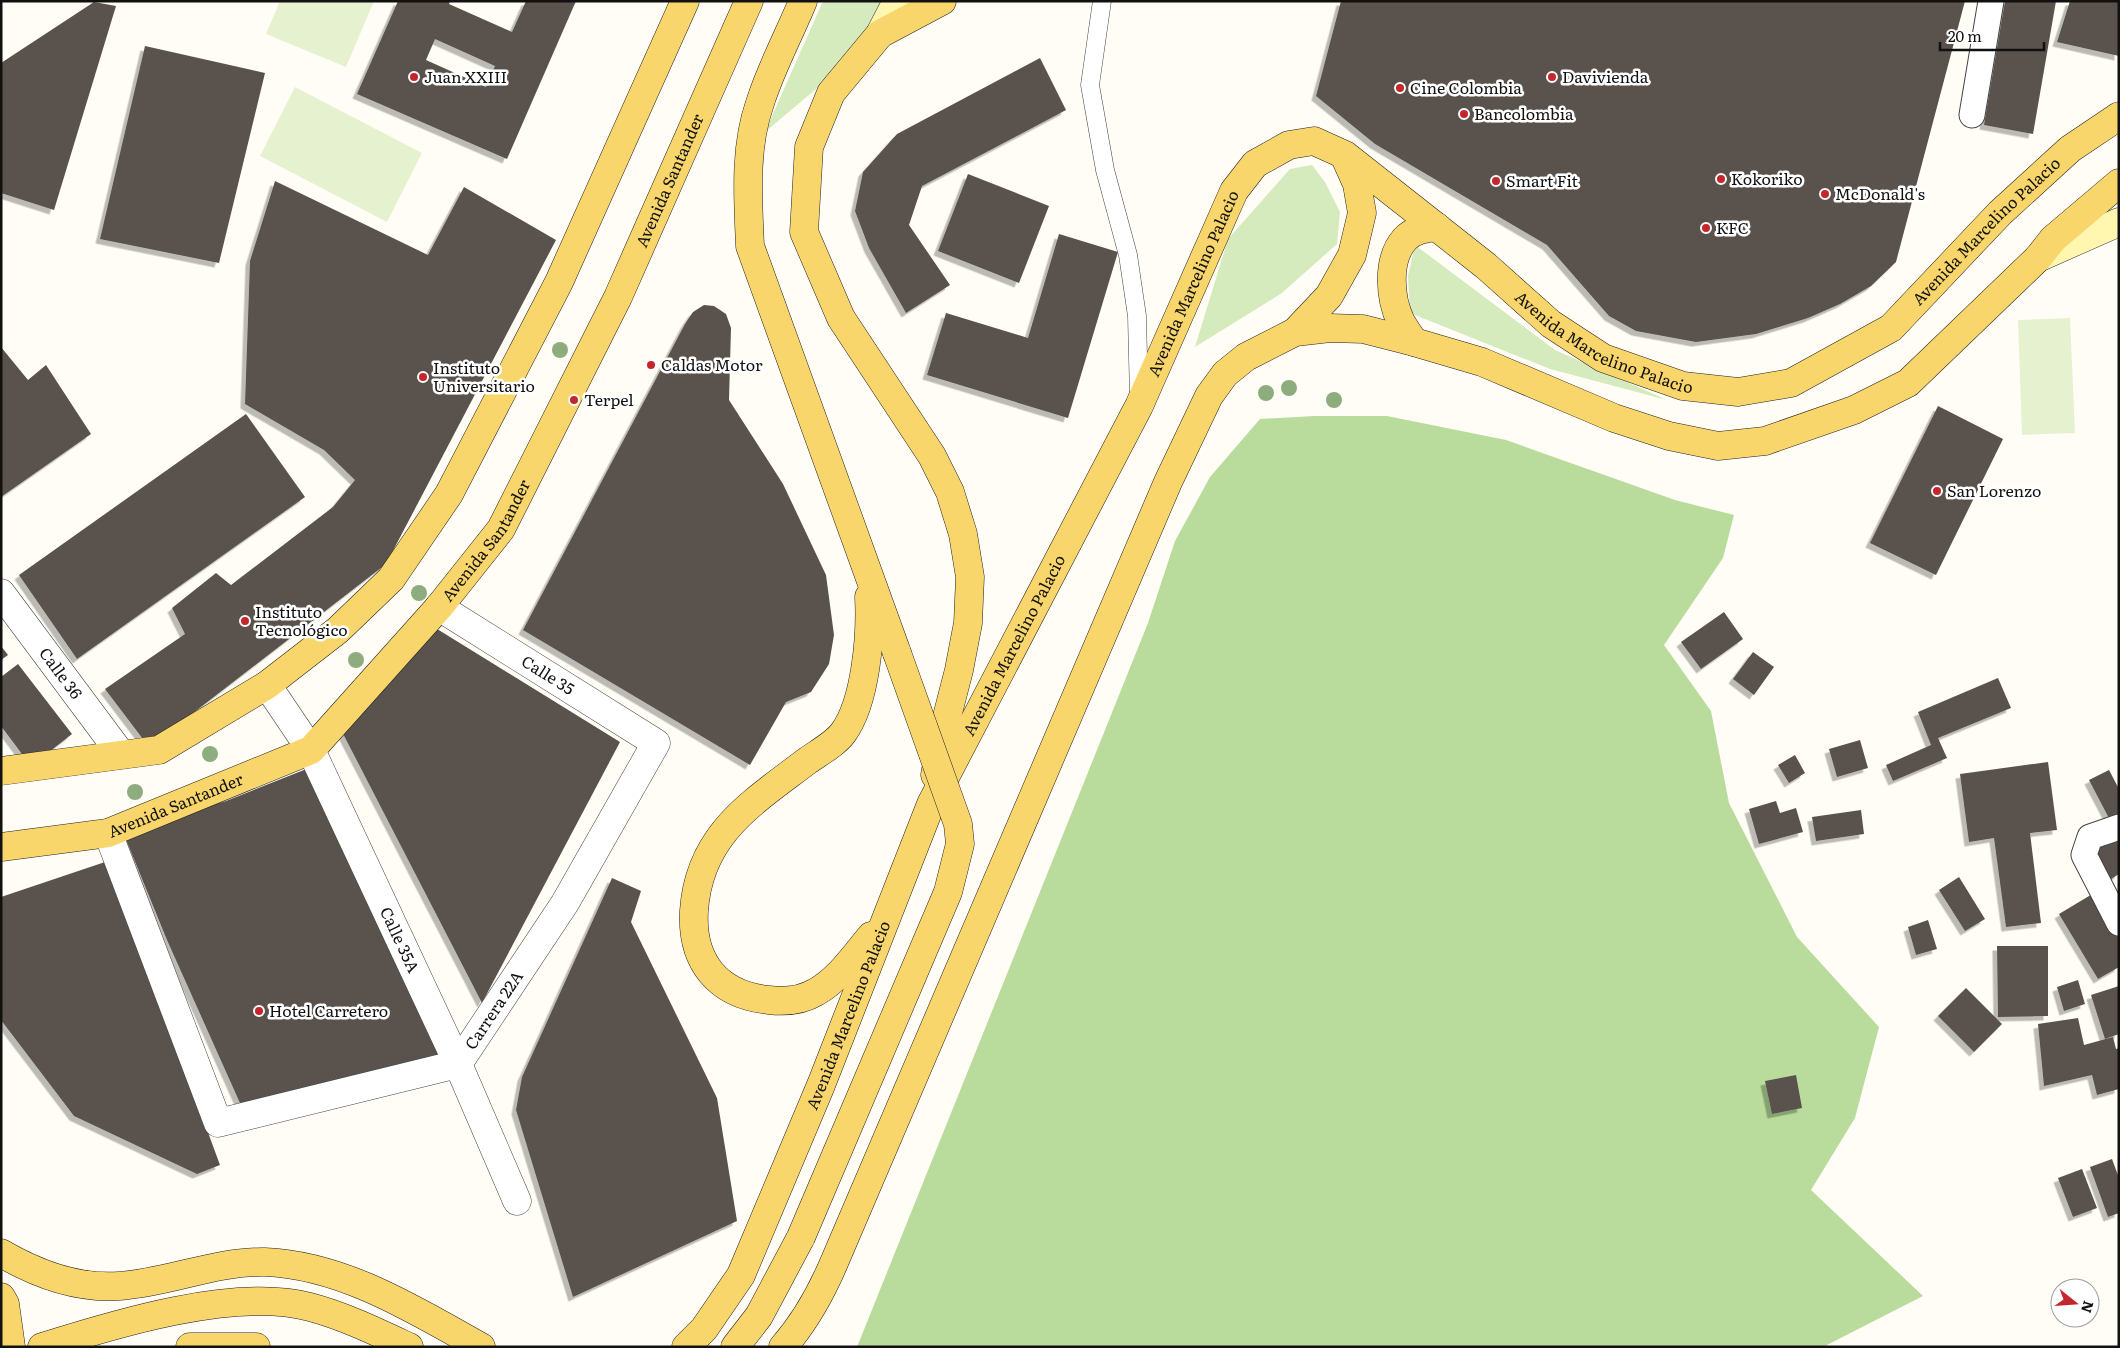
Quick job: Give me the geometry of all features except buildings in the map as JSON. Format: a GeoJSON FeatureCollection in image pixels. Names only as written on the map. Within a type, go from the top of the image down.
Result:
{"type":"FeatureCollection","features":[{"type":"Feature","properties":{"kind":"main road"},"geometry":{"type":"LineString","coordinates":[[1,771],[159,750],[267,685],[338,630],[391,579],[449,494],[559,282],[685,1]]}},
{"type":"Feature","properties":{"kind":"main road","name":"Avenida Santander"},"geometry":{"type":"LineString","coordinates":[[1,847],[108,833],[312,750],[439,607],[501,530],[618,296],[749,1]]}},
{"type":"Feature","properties":{"kind":"main road"},"geometry":{"type":"LineString","coordinates":[[735,1347],[759,1316],[801,1236],[948,892],[960,844],[958,824],[897,653],[868,579],[750,246],[747,192],[751,138],[760,103],[803,1]]}},
{"type":"Feature","properties":{"kind":"main road"},"geometry":{"type":"LineString","coordinates":[[897,1],[880,34],[831,93],[809,147],[804,232],[841,318],[932,456],[950,492],[963,534],[970,577],[968,623],[959,670],[942,736],[931,804]]}},
{"type":"Feature","properties":{"kind":"main road"},"geometry":{"type":"LineString","coordinates":[[880,34],[942,1]]}},
{"type":"Feature","properties":{"kind":"main road","name":"Avenida Marcelino Palacio"},"geometry":{"type":"LineString","coordinates":[[686,1347],[704,1329],[741,1275],[821,1085],[931,804],[1139,406],[1234,190],[1256,164],[1289,145],[1314,141],[1345,155],[1486,266],[1551,324],[1603,358],[1683,386],[1738,392],[1791,383],[1891,328],[2000,213],[2070,149],[2119,116]]}},
{"type":"Feature","properties":{"kind":"main road"},"geometry":{"type":"LineString","coordinates":[[1295,332],[1329,296],[1352,255],[1362,213],[1357,184],[1345,155]]}},
{"type":"Feature","properties":{"kind":"main road"},"geometry":{"type":"LineString","coordinates":[[783,1347],[797,1331],[817,1300],[1168,482],[1209,396],[1225,374],[1246,356],[1295,332],[1330,328],[1363,329],[1482,362],[1614,418],[1669,436],[1718,446],[1765,441],[1854,410],[1908,383],[2038,258],[2053,240],[2119,183]]}},
{"type":"Feature","properties":{"kind":"main road"},"geometry":{"type":"LineString","coordinates":[[2038,258],[2119,222]]}},
{"type":"Feature","properties":{"kind":"main road"},"geometry":{"type":"LineString","coordinates":[[1414,342],[1397,310],[1392,287],[1394,263],[1398,249],[1405,239],[1416,232],[1437,227]]}},
{"type":"Feature","properties":{"kind":"main road"},"geometry":{"type":"LineString","coordinates":[[868,579],[870,622],[865,667],[857,702],[843,734],[749,804],[716,841],[700,874],[696,893],[694,932],[700,955],[711,974],[728,988],[752,998],[798,1001],[817,992],[838,975],[886,917]]}},
{"type":"Feature","properties":{"kind":"main road"},"geometry":{"type":"LineString","coordinates":[[1,1253],[28,1269],[62,1280],[119,1286],[211,1267],[264,1262],[304,1268],[346,1280],[392,1299],[481,1347]]}},
{"type":"Feature","properties":{"kind":"main road"},"geometry":{"type":"LineString","coordinates":[[1,1297],[5,1304],[11,1347]]}},
{"type":"Feature","properties":{"kind":"main road"},"geometry":{"type":"LineString","coordinates":[[42,1347],[158,1315],[210,1305],[273,1302],[309,1306],[367,1327],[409,1347]]}},
{"type":"Feature","properties":{"kind":"main road"},"geometry":{"type":"LineString","coordinates":[[190,1347],[256,1347]]}},
{"type":"Feature","properties":{"kind":"street"},"geometry":{"type":"LineString","coordinates":[[1972,115],[1991,1]]}},
{"type":"Feature","properties":{"kind":"street","name":"Calle 36"},"geometry":{"type":"LineString","coordinates":[[1,592],[121,754]]}},
{"type":"Feature","properties":{"kind":"street","name":"Calle 35"},"geometry":{"type":"LineString","coordinates":[[439,607],[656,743]]}},
{"type":"Feature","properties":{"kind":"street","name":"Calle 35A"},"geometry":{"type":"LineString","coordinates":[[267,685],[312,750],[458,1064],[517,1201]]}},
{"type":"Feature","properties":{"kind":"street","name":"Carrera 22A"},"geometry":{"type":"LineString","coordinates":[[108,833],[218,1123],[458,1064],[565,903],[656,743]]}},
{"type":"Feature","properties":{"kind":"street"},"geometry":{"type":"LineString","coordinates":[[2119,827],[2090,837],[2084,855],[2119,923]]}},
{"type":"Feature","properties":{"kind":"lane"},"geometry":{"type":"LineString","coordinates":[[1102,1],[1090,85],[1105,170],[1128,255],[1137,316],[1139,406]]}},
{"type":"Feature","properties":{"kind":"green space"},"geometry":{"type":"Polygon","coordinates":[[[280,1],[374,1],[346,67],[266,34],[280,1]]]}},
{"type":"Feature","properties":{"kind":"green space"},"geometry":{"type":"Polygon","coordinates":[[[823,1],[882,1],[848,62],[765,132],[823,1]]]}},
{"type":"Feature","properties":{"kind":"green space"},"geometry":{"type":"Polygon","coordinates":[[[295,87],[422,153],[387,222],[260,156],[295,87]]]}},
{"type":"Feature","properties":{"kind":"green space"},"geometry":{"type":"Polygon","coordinates":[[[1312,165],[1325,182],[1340,212],[1337,244],[1282,293],[1195,347],[1228,239],[1290,169],[1312,165]]]}},
{"type":"Feature","properties":{"kind":"green space"},"geometry":{"type":"Polygon","coordinates":[[[1415,245],[1555,350],[1667,400],[1550,369],[1410,313],[1408,276],[1415,245]]]}},
{"type":"Feature","properties":{"kind":"green space"},"geometry":{"type":"Polygon","coordinates":[[[2070,318],[2075,433],[2022,435],[2018,320],[2070,318]]]}},
{"type":"Feature","properties":{"kind":"green space"},"geometry":{"type":"Polygon","coordinates":[[[1315,416],[1387,416],[1506,440],[1675,500],[1734,515],[1723,558],[1664,645],[1711,711],[1729,803],[1797,937],[1879,1027],[1855,1118],[1811,1190],[1923,1296],[1823,1347],[857,1347],[1148,623],[1175,541],[1210,477],[1260,419],[1315,416]]]}},
{"type":"Feature","properties":{"kind":"place","name":"Juan XXIII"},"geometry":{"type":"Point","coordinates":[414,77]}},
{"type":"Feature","properties":{"kind":"place","name":"Davivienda"},"geometry":{"type":"Point","coordinates":[1552,77]}},
{"type":"Feature","properties":{"kind":"place","name":"Cine Colombia"},"geometry":{"type":"Point","coordinates":[1400,88]}},
{"type":"Feature","properties":{"kind":"place","name":"Bancolombia"},"geometry":{"type":"Point","coordinates":[1464,114]}},
{"type":"Feature","properties":{"kind":"place","name":"Kokoriko"},"geometry":{"type":"Point","coordinates":[1721,179]}},
{"type":"Feature","properties":{"kind":"place","name":"Smart Fit"},"geometry":{"type":"Point","coordinates":[1496,181]}},
{"type":"Feature","properties":{"kind":"place","name":"McDonald's"},"geometry":{"type":"Point","coordinates":[1825,194]}},
{"type":"Feature","properties":{"kind":"place","name":"KFC"},"geometry":{"type":"Point","coordinates":[1706,228]}},
{"type":"Feature","properties":{"kind":"place","name":"Caldas Motor"},"geometry":{"type":"Point","coordinates":[651,365]}},
{"type":"Feature","properties":{"kind":"place","name":"Instituto Universitario"},"geometry":{"type":"Point","coordinates":[423,377]}},
{"type":"Feature","properties":{"kind":"place","name":"Terpel"},"geometry":{"type":"Point","coordinates":[574,400]}},
{"type":"Feature","properties":{"kind":"place","name":"San Lorenzo"},"geometry":{"type":"Point","coordinates":[1937,491]}},
{"type":"Feature","properties":{"kind":"place","name":"Instituto Tecnológico"},"geometry":{"type":"Point","coordinates":[245,621]}},
{"type":"Feature","properties":{"kind":"place","name":"Hotel Carretero"},"geometry":{"type":"Point","coordinates":[259,1011]}}]}
